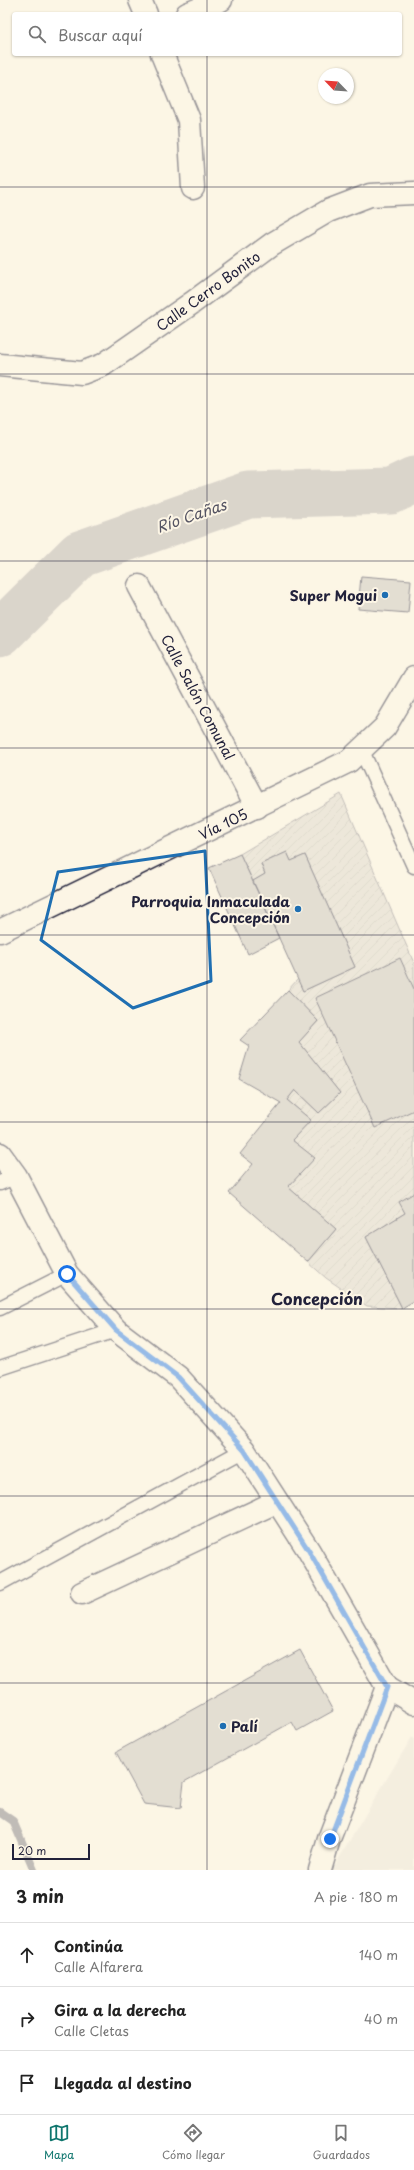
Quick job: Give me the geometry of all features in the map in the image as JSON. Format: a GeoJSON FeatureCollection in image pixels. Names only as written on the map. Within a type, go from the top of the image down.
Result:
{"type":"FeatureCollection","features":[{"type":"Feature","properties":{"kind":"street"},"geometry":{"type":"LineString","coordinates":[[140,0],[145,12]]}},
{"type":"Feature","properties":{"kind":"street"},"geometry":{"type":"LineString","coordinates":[[192,12],[221,0]]}},
{"type":"Feature","properties":{"kind":"street"},"geometry":{"type":"LineString","coordinates":[[163,56],[189,120],[193,188]]}},
{"type":"Feature","properties":{"kind":"street","name":"Calle Cerro Bonito"},"geometry":{"type":"LineString","coordinates":[[0,365],[82,373],[103,365],[192,303],[272,244],[328,211],[370,195],[414,193]]}},
{"type":"Feature","properties":{"kind":"street","name":"Calle Salón Comunal"},"geometry":{"type":"LineString","coordinates":[[139,586],[257,807]]}},
{"type":"Feature","properties":{"kind":"street","name":"Vía 105"},"geometry":{"type":"LineString","coordinates":[[0,931],[349,761],[385,727],[414,678]]}},
{"type":"Feature","properties":{"kind":"street"},"geometry":{"type":"LineString","coordinates":[[0,1154],[8,1179],[67,1274],[116,1330],[178,1377],[244,1450],[276,1502],[309,1551],[387,1687],[414,1703]]}},
{"type":"Feature","properties":{"kind":"street"},"geometry":{"type":"LineString","coordinates":[[82,1593],[276,1502]]}},
{"type":"Feature","properties":{"kind":"street"},"geometry":{"type":"LineString","coordinates":[[320,1870],[330,1839],[387,1687]]}},
{"type":"Feature","properties":{"kind":"lane"},"geometry":{"type":"LineString","coordinates":[[362,749],[414,866]]}},
{"type":"Feature","properties":{"kind":"lane"},"geometry":{"type":"LineString","coordinates":[[0,1308],[67,1274]]}},
{"type":"Feature","properties":{"kind":"lane"},"geometry":{"type":"LineString","coordinates":[[0,1368],[116,1330]]}},
{"type":"Feature","properties":{"kind":"lane"},"geometry":{"type":"LineString","coordinates":[[0,1583],[244,1450]]}},
{"type":"Feature","properties":{"kind":"highlighted area"},"geometry":{"type":"Polygon","coordinates":[[[205,851],[211,981],[133,1008],[41,940],[58,872],[205,851]]]}},
{"type":"Feature","properties":{"kind":"shaded area"},"geometry":{"type":"Polygon","coordinates":[[[341,794],[414,963],[414,1193],[405,1213],[366,1237],[402,1308],[367,1306],[326,1278],[308,1262],[336,1229],[288,1187],[314,1158],[292,1140],[311,1120],[287,1100],[295,1090],[319,1113],[340,1093],[299,1042],[318,1021],[288,990],[298,979],[303,991],[355,967],[305,855],[291,861],[287,852],[261,864],[265,874],[253,881],[240,854],[341,794]]]}},
{"type":"Feature","properties":{"kind":"shaded area"},"geometry":{"type":"Polygon","coordinates":[[[412,1737],[414,1738],[414,1870],[332,1870],[412,1737]]]}},
{"type":"Feature","properties":{"kind":"building","name":"Super Mogui"},"geometry":{"type":"Polygon","coordinates":[[[361,576],[411,580],[408,613],[358,609],[361,576]]]}},
{"type":"Feature","properties":{"kind":"building","name":"Parroquia Inmaculada Concepción"},"geometry":{"type":"Polygon","coordinates":[[[287,852],[291,861],[305,855],[355,967],[303,991],[253,881],[265,874],[261,864],[287,852]]]}},
{"type":"Feature","properties":{"kind":"building"},"geometry":{"type":"Polygon","coordinates":[[[240,854],[279,938],[248,954],[209,868],[240,854]]]}},
{"type":"Feature","properties":{"kind":"building"},"geometry":{"type":"Polygon","coordinates":[[[400,958],[414,989],[414,1110],[375,1128],[315,998],[400,958]]]}},
{"type":"Feature","properties":{"kind":"building"},"geometry":{"type":"Polygon","coordinates":[[[288,990],[318,1021],[299,1042],[340,1093],[319,1113],[295,1090],[287,1100],[311,1120],[292,1140],[315,1158],[288,1187],[336,1229],[308,1262],[229,1193],[253,1164],[240,1154],[281,1103],[239,1079],[249,1046],[240,1040],[288,990]]]}},
{"type":"Feature","properties":{"kind":"building"},"geometry":{"type":"Polygon","coordinates":[[[414,1193],[414,1301],[402,1308],[366,1237],[405,1213],[399,1202],[414,1193]]]}},
{"type":"Feature","properties":{"kind":"building","name":"Palí"},"geometry":{"type":"Polygon","coordinates":[[[300,1650],[333,1711],[297,1731],[292,1722],[184,1782],[181,1808],[144,1804],[116,1752],[300,1650]]]}},
{"type":"Feature","properties":{"kind":"waterway","name":"Río Cañas"},"geometry":{"type":"LineString","coordinates":[[0,633],[80,554],[248,495],[391,491],[414,480]]}},
{"type":"Feature","properties":{"kind":"waterway"},"geometry":{"type":"LineString","coordinates":[[0,1812],[13,1821],[34,1870]]}},
{"type":"Feature","properties":{"kind":"place","name":"Super Mogui"},"geometry":{"type":"Point","coordinates":[385,595]}},
{"type":"Feature","properties":{"kind":"place","name":"Parroquia Inmaculada Concepción"},"geometry":{"type":"Point","coordinates":[298,909]}},
{"type":"Feature","properties":{"kind":"place","name":"Palí"},"geometry":{"type":"Point","coordinates":[223,1726]}},
{"type":"Feature","properties":{"kind":"district","name":"Concepción"},"geometry":{"type":"Point","coordinates":[317,1298]}},
{"type":"Feature","properties":{"kind":"route"},"geometry":{"type":"LineString","coordinates":[[67,1274],[116,1330],[178,1377],[244,1450],[276,1502],[309,1551],[387,1687],[330,1839]]}}]}
